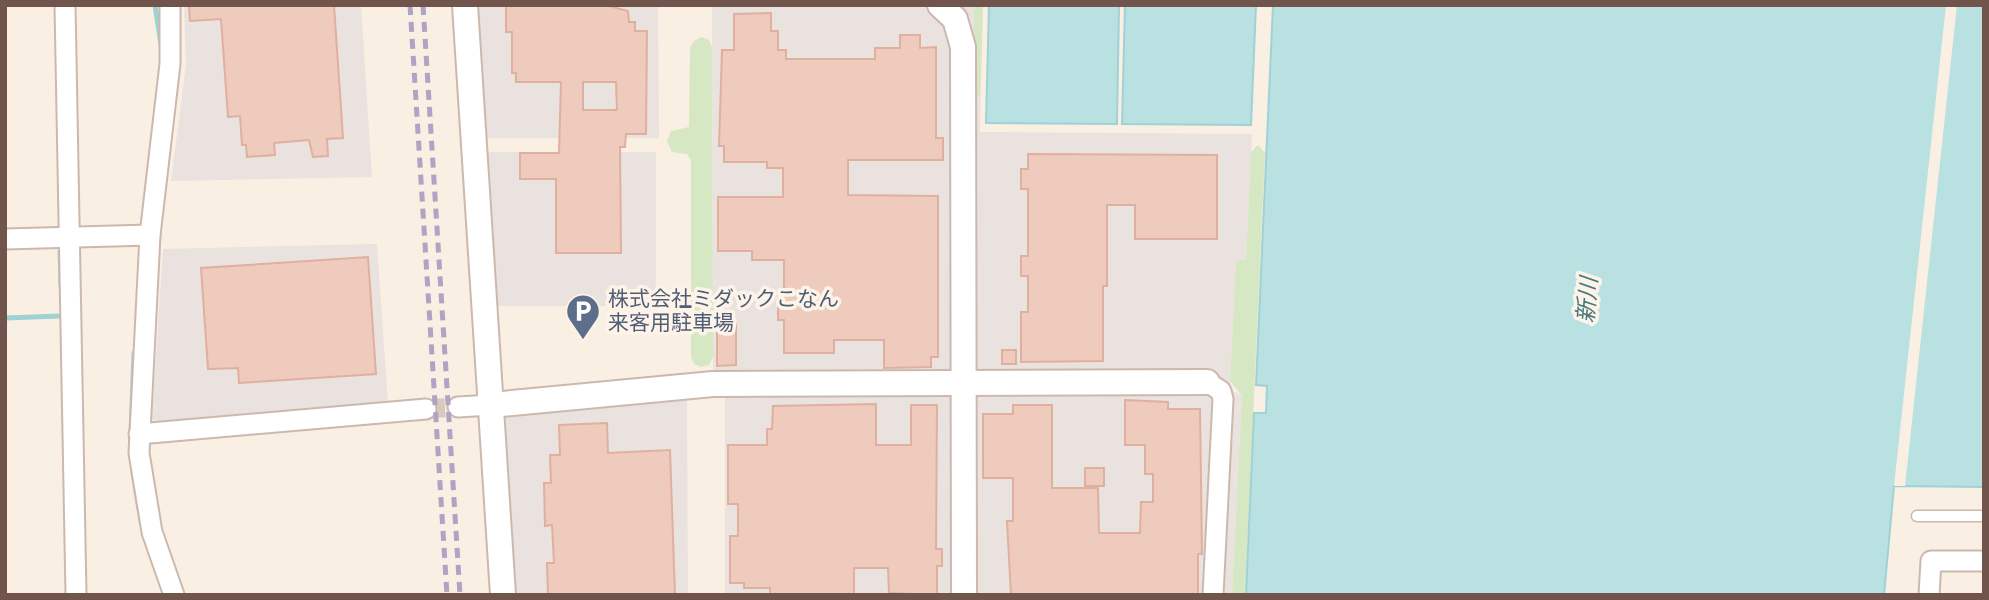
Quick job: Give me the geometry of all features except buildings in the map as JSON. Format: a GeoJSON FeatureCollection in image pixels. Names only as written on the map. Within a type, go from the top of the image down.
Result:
{"type":"FeatureCollection","features":[{"type":"Feature","properties":{"kind":"street"},"geometry":{"type":"LineString","coordinates":[[65,5],[76,595]]}},
{"type":"Feature","properties":{"kind":"street"},"geometry":{"type":"LineString","coordinates":[[170,5],[169,87],[150,235],[139,434],[143,493],[152,532],[174,595]]}},
{"type":"Feature","properties":{"kind":"street"},"geometry":{"type":"LineString","coordinates":[[465,5],[503,595]]}},
{"type":"Feature","properties":{"kind":"street"},"geometry":{"type":"LineString","coordinates":[[940,5],[955,19],[963,47],[964,595]]}},
{"type":"Feature","properties":{"kind":"street"},"geometry":{"type":"LineString","coordinates":[[5,239],[150,235]]}},
{"type":"Feature","properties":{"kind":"street"},"geometry":{"type":"LineString","coordinates":[[458,407],[690,384],[1207,383],[1221,391],[1223,399],[1213,595]]}},
{"type":"Feature","properties":{"kind":"street"},"geometry":{"type":"LineString","coordinates":[[139,434],[426,409]]}},
{"type":"Feature","properties":{"kind":"street"},"geometry":{"type":"LineString","coordinates":[[1930,595],[1931,561],[1984,561]]}},
{"type":"Feature","properties":{"kind":"lane"},"geometry":{"type":"LineString","coordinates":[[1917,516],[1984,516]]}},
{"type":"Feature","properties":{"kind":"shaded area"},"geometry":{"type":"Polygon","coordinates":[[[184,5],[361,5],[372,177],[171,181],[186,65],[184,5]]]}},
{"type":"Feature","properties":{"kind":"shaded area"},"geometry":{"type":"Polygon","coordinates":[[[477,5],[658,5],[659,138],[486,138],[477,5]]]}},
{"type":"Feature","properties":{"kind":"shaded area"},"geometry":{"type":"Polygon","coordinates":[[[712,5],[983,5],[980,132],[1252,134],[1246,260],[1236,260],[1230,381],[1230,389],[1242,396],[1232,595],[725,595],[725,372],[713,371],[712,5]]]}},
{"type":"Feature","properties":{"kind":"shaded area"},"geometry":{"type":"Polygon","coordinates":[[[487,152],[656,152],[656,306],[497,306],[487,152]]]}},
{"type":"Feature","properties":{"kind":"shaded area"},"geometry":{"type":"Polygon","coordinates":[[[377,244],[388,404],[158,424],[152,419],[163,249],[377,244]]]}},
{"type":"Feature","properties":{"kind":"shaded area"},"geometry":{"type":"Polygon","coordinates":[[[687,397],[688,595],[515,595],[504,421],[509,415],[687,397]]]}},
{"type":"Feature","properties":{"kind":"green space"},"geometry":{"type":"Polygon","coordinates":[[[974,5],[983,5],[980,93],[977,97],[974,92],[974,5]]]}},
{"type":"Feature","properties":{"kind":"green space"},"geometry":{"type":"Polygon","coordinates":[[[701,37],[709,40],[712,47],[713,357],[709,365],[701,367],[694,364],[691,357],[691,160],[687,154],[672,152],[667,141],[671,131],[689,127],[690,48],[694,41],[701,37]]]}},
{"type":"Feature","properties":{"kind":"green space"},"geometry":{"type":"Polygon","coordinates":[[[1258,145],[1265,153],[1245,595],[1232,595],[1242,396],[1230,381],[1236,260],[1246,260],[1251,152],[1258,145]]]}},
{"type":"Feature","properties":{"kind":"water"},"geometry":{"type":"Polygon","coordinates":[[[989,5],[1119,5],[1117,124],[986,123],[989,5]]]}},
{"type":"Feature","properties":{"kind":"water"},"geometry":{"type":"Polygon","coordinates":[[[1125,5],[1256,5],[1251,125],[1122,124],[1125,5]]]}},
{"type":"Feature","properties":{"kind":"water","name":"新川"},"geometry":{"type":"Polygon","coordinates":[[[1273,5],[1984,5],[1984,487],[1894,486],[1884,595],[1246,595],[1254,413],[1266,413],[1267,386],[1256,385],[1273,5]]]}},
{"type":"Feature","properties":{"kind":"pier"},"geometry":{"type":"Polygon","coordinates":[[[1946,5],[1957,5],[1905,486],[1894,486],[1946,5]]]}},
{"type":"Feature","properties":{"kind":"waterway"},"geometry":{"type":"LineString","coordinates":[[155,5],[161,44]]}},
{"type":"Feature","properties":{"kind":"waterway"},"geometry":{"type":"LineString","coordinates":[[60,251],[61,286]]}},
{"type":"Feature","properties":{"kind":"waterway"},"geometry":{"type":"LineString","coordinates":[[5,318],[61,316]]}},
{"type":"Feature","properties":{"kind":"waterway"},"geometry":{"type":"LineString","coordinates":[[131,434],[134,353]]}},
{"type":"Feature","properties":{"kind":"waterway"},"geometry":{"type":"LineString","coordinates":[[133,472],[141,521]]}},
{"type":"Feature","properties":{"kind":"tunnel"},"geometry":{"type":"LineString","coordinates":[[426,409],[458,407]]}},
{"type":"Feature","properties":{"kind":"railway"},"geometry":{"type":"LineString","coordinates":[[410,5],[447,595]]}},
{"type":"Feature","properties":{"kind":"railway"},"geometry":{"type":"LineString","coordinates":[[423,5],[460,595]]}},
{"type":"Feature","properties":{"kind":"place","name":"株式会社ミダックこなん 来客用駐車場"},"geometry":{"type":"Point","coordinates":[583,341]}}]}
